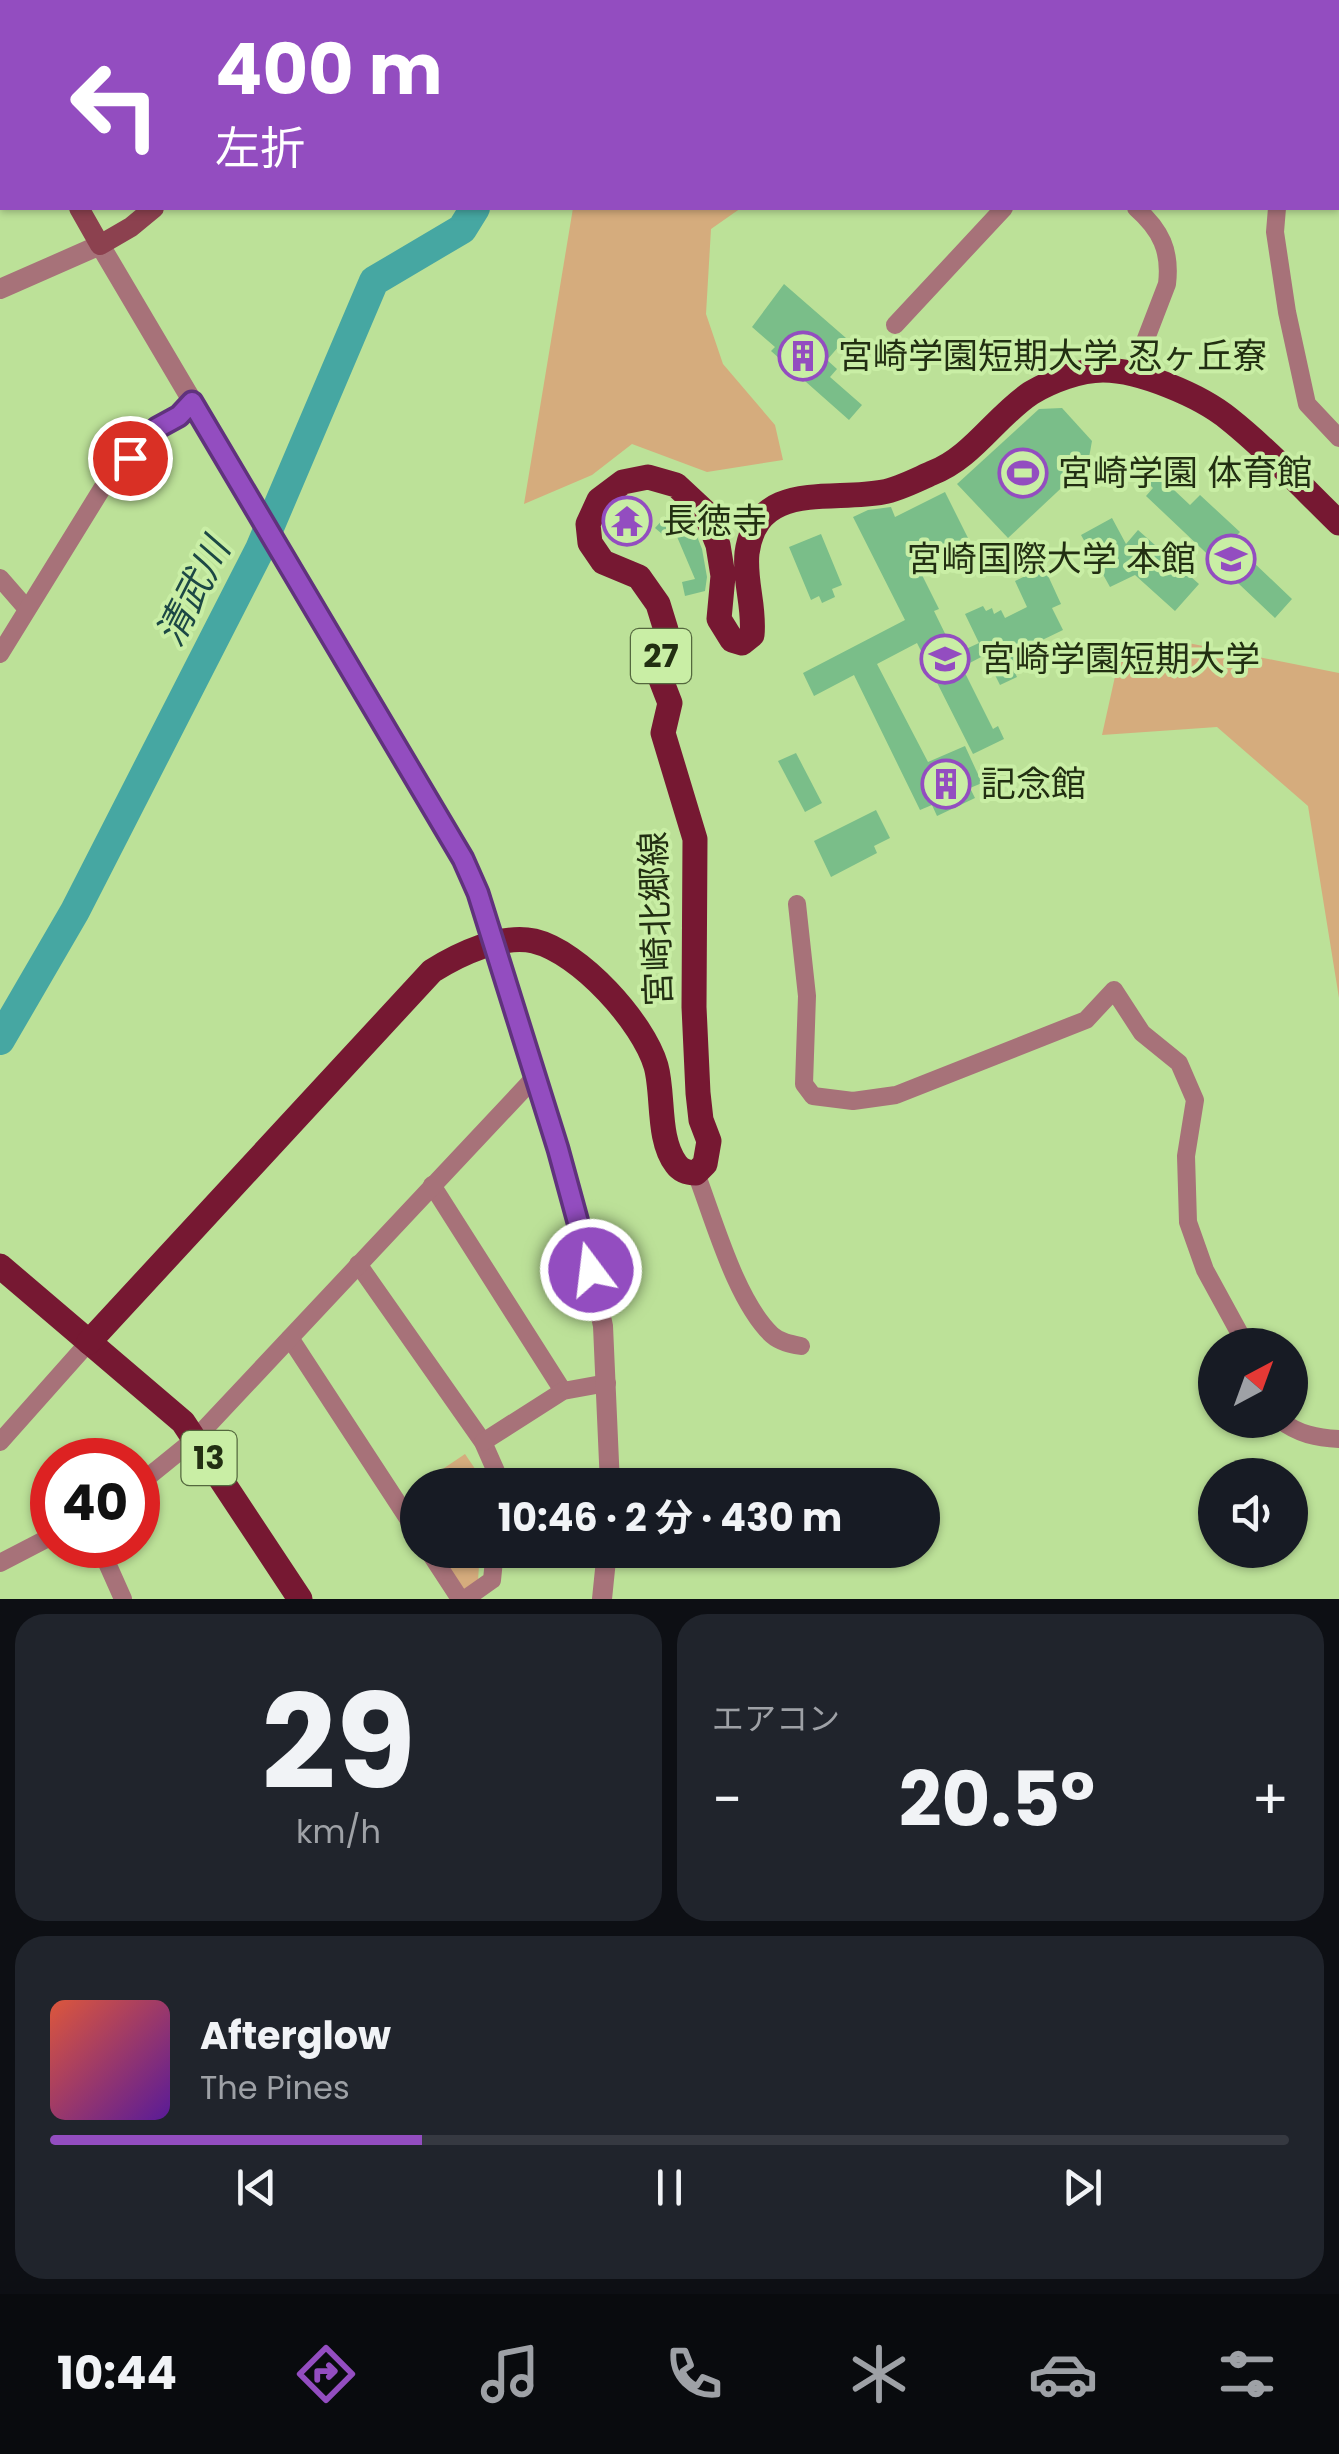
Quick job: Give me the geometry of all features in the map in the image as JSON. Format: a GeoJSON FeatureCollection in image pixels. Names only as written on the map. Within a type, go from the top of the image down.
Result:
{"type":"FeatureCollection","features":[{"type":"Feature","properties":{"kind":"main road"},"geometry":{"type":"LineString","coordinates":[[80,210],[100,246],[152,210]]}},
{"type":"Feature","properties":{"kind":"main road","name":"宮崎北郷線"},"geometry":{"type":"LineString","coordinates":[[88,1342],[432,971],[456,956],[494,944],[532,940],[562,954],[620,1005],[640,1028],[654,1061],[662,1091],[666,1139],[676,1164],[696,1174],[705,1164],[710,1141],[701,1120],[698,1076],[695,839],[662,734],[670,704],[658,672],[666,630],[658,604],[639,577],[603,562],[590,543],[588,524],[599,500],[624,482],[648,477],[676,485],[704,512],[718,545],[724,576],[720,619],[732,640],[742,643],[752,636],[755,614],[746,576],[747,554],[752,530],[767,510],[794,498],[885,492],[948,467],[1030,393],[1066,377],[1103,370],[1132,374],[1184,392],[1227,417],[1339,523]]}},
{"type":"Feature","properties":{"kind":"main road","name":"13"},"geometry":{"type":"LineString","coordinates":[[0,1266],[183,1422],[300,1599]]}},
{"type":"Feature","properties":{"kind":"street"},"geometry":{"type":"LineString","coordinates":[[895,324],[1002,210]]}},
{"type":"Feature","properties":{"kind":"street"},"geometry":{"type":"LineString","coordinates":[[1132,374],[1167,284],[1168,270],[1168,254],[1159,233],[1138,210]]}},
{"type":"Feature","properties":{"kind":"street"},"geometry":{"type":"LineString","coordinates":[[1277,210],[1275,232],[1284,296],[1306,404],[1339,438]]}},
{"type":"Feature","properties":{"kind":"street"},"geometry":{"type":"LineString","coordinates":[[0,290],[100,246],[463,859],[494,944],[591,1270],[603,1326],[610,1468]]}},
{"type":"Feature","properties":{"kind":"street"},"geometry":{"type":"LineString","coordinates":[[0,654],[103,487],[157,428],[179,416],[192,402]]}},
{"type":"Feature","properties":{"kind":"street"},"geometry":{"type":"LineString","coordinates":[[0,578],[27,609]]}},
{"type":"Feature","properties":{"kind":"street"},"geometry":{"type":"LineString","coordinates":[[797,904],[807,996],[804,1084],[813,1096],[853,1101],[896,1094],[1086,1020],[1114,990],[1142,1033],[1179,1063],[1195,1100],[1186,1156],[1188,1222],[1205,1270],[1237,1328]]}},
{"type":"Feature","properties":{"kind":"street"},"geometry":{"type":"LineString","coordinates":[[160,1467],[196,1438],[535,1076]]}},
{"type":"Feature","properties":{"kind":"street"},"geometry":{"type":"LineString","coordinates":[[696,1174],[747,1304],[772,1335],[801,1346]]}},
{"type":"Feature","properties":{"kind":"street"},"geometry":{"type":"LineString","coordinates":[[432,1185],[564,1391]]}},
{"type":"Feature","properties":{"kind":"street"},"geometry":{"type":"LineString","coordinates":[[358,1264],[483,1442],[494,1468]]}},
{"type":"Feature","properties":{"kind":"street"},"geometry":{"type":"LineString","coordinates":[[290,1338],[400,1506]]}},
{"type":"Feature","properties":{"kind":"street"},"geometry":{"type":"LineString","coordinates":[[0,1442],[88,1342]]}},
{"type":"Feature","properties":{"kind":"street"},"geometry":{"type":"LineString","coordinates":[[483,1442],[564,1391],[607,1383]]}},
{"type":"Feature","properties":{"kind":"street"},"geometry":{"type":"LineString","coordinates":[[1308,1434],[1339,1439]]}},
{"type":"Feature","properties":{"kind":"street"},"geometry":{"type":"LineString","coordinates":[[0,1563],[30,1547]]}},
{"type":"Feature","properties":{"kind":"street"},"geometry":{"type":"LineString","coordinates":[[109,1568],[123,1599]]}},
{"type":"Feature","properties":{"kind":"street"},"geometry":{"type":"LineString","coordinates":[[440,1568],[462,1599],[492,1580],[493,1568]]}},
{"type":"Feature","properties":{"kind":"street"},"geometry":{"type":"LineString","coordinates":[[602,1599],[605,1568]]}},
{"type":"Feature","properties":{"kind":"shaded area"},"geometry":{"type":"Polygon","coordinates":[[[573,210],[738,210],[711,229],[706,314],[723,364],[775,425],[783,460],[707,472],[632,444],[592,475],[524,504],[573,210]]]}},
{"type":"Feature","properties":{"kind":"shaded area"},"geometry":{"type":"Polygon","coordinates":[[[1178,641],[1339,673],[1339,998],[1308,806],[1217,727],[1102,735],[1120,654],[1178,641]]]}},
{"type":"Feature","properties":{"kind":"shaded area"},"geometry":{"type":"Polygon","coordinates":[[[465,1454],[474,1468],[444,1468],[465,1454]]]}},
{"type":"Feature","properties":{"kind":"shaded area"},"geometry":{"type":"Polygon","coordinates":[[[446,1568],[479,1568],[478,1581],[462,1593],[446,1568]]]}},
{"type":"Feature","properties":{"kind":"building","name":"宮崎学園短期大学 忍ヶ丘寮"},"geometry":{"type":"Polygon","coordinates":[[[784,284],[846,338],[827,360],[837,369],[830,377],[862,405],[849,420],[771,351],[775,347],[752,327],[784,284]]]}},
{"type":"Feature","properties":{"kind":"building","name":"宮崎学園 体育館"},"geometry":{"type":"Polygon","coordinates":[[[1062,408],[1092,441],[1088,463],[1008,538],[957,484],[1039,409],[1062,408]]]}},
{"type":"Feature","properties":{"kind":"building","name":"宮崎国際大学 本館"},"geometry":{"type":"Polygon","coordinates":[[[1158,475],[1190,505],[1200,495],[1240,532],[1231,541],[1292,599],[1275,618],[1146,496],[1153,488],[1149,484],[1158,475]]]}},
{"type":"Feature","properties":{"kind":"building"},"geometry":{"type":"Polygon","coordinates":[[[945,492],[969,540],[917,565],[955,654],[979,643],[965,614],[983,606],[986,611],[992,608],[994,614],[1001,610],[1005,618],[1027,607],[1015,581],[1044,567],[1061,604],[1052,608],[1063,630],[1034,644],[1037,650],[1024,657],[1027,662],[1013,669],[1017,677],[1000,685],[985,655],[962,667],[993,729],[998,726],[1004,739],[973,754],[917,643],[877,664],[928,762],[965,746],[982,783],[970,788],[975,798],[937,816],[932,805],[920,810],[854,675],[814,696],[803,673],[905,620],[853,517],[891,507],[895,517],[945,492]]]}},
{"type":"Feature","properties":{"kind":"building","name":"長徳寺"},"geometry":{"type":"Polygon","coordinates":[[[626,500],[648,518],[624,546],[610,534],[614,530],[606,524],[626,500]]]}},
{"type":"Feature","properties":{"kind":"building"},"geometry":{"type":"Polygon","coordinates":[[[675,506],[691,521],[707,577],[705,591],[685,596],[682,582],[695,579],[675,532],[668,539],[655,528],[675,506]]]}},
{"type":"Feature","properties":{"kind":"building"},"geometry":{"type":"Polygon","coordinates":[[[1112,518],[1126,544],[1138,530],[1199,584],[1175,611],[1135,575],[1110,587],[1081,535],[1112,518]]]}},
{"type":"Feature","properties":{"kind":"building"},"geometry":{"type":"Polygon","coordinates":[[[821,534],[842,585],[832,589],[835,597],[822,603],[819,596],[811,600],[789,547],[821,534]]]}},
{"type":"Feature","properties":{"kind":"building"},"geometry":{"type":"Polygon","coordinates":[[[796,753],[822,803],[805,812],[778,761],[796,753]]]}},
{"type":"Feature","properties":{"kind":"building"},"geometry":{"type":"Polygon","coordinates":[[[876,810],[890,838],[874,846],[877,853],[831,877],[814,841],[876,810]]]}},
{"type":"Feature","properties":{"kind":"waterway","name":"清武川"},"geometry":{"type":"LineString","coordinates":[[0,1040],[75,911],[260,549],[374,281],[462,229],[474,210]]}},
{"type":"Feature","properties":{"kind":"place","name":"宮崎学園短期大学 忍ヶ丘寮"},"geometry":{"type":"Point","coordinates":[803,356]}},
{"type":"Feature","properties":{"kind":"place","name":"宮崎学園 体育館"},"geometry":{"type":"Point","coordinates":[1023,473]}},
{"type":"Feature","properties":{"kind":"place","name":"長徳寺"},"geometry":{"type":"Point","coordinates":[627,521]}},
{"type":"Feature","properties":{"kind":"place","name":"宮崎国際大学 本館"},"geometry":{"type":"Point","coordinates":[1231,559]}},
{"type":"Feature","properties":{"kind":"place","name":"宮崎学園短期大学"},"geometry":{"type":"Point","coordinates":[945,659]}},
{"type":"Feature","properties":{"kind":"place","name":"記念館"},"geometry":{"type":"Point","coordinates":[946,784]}},
{"type":"Feature","properties":{"kind":"route"},"geometry":{"type":"LineString","coordinates":[[130,458],[157,428],[179,416],[192,402],[463,859],[478,893],[558,1149],[591,1270]]}}]}
